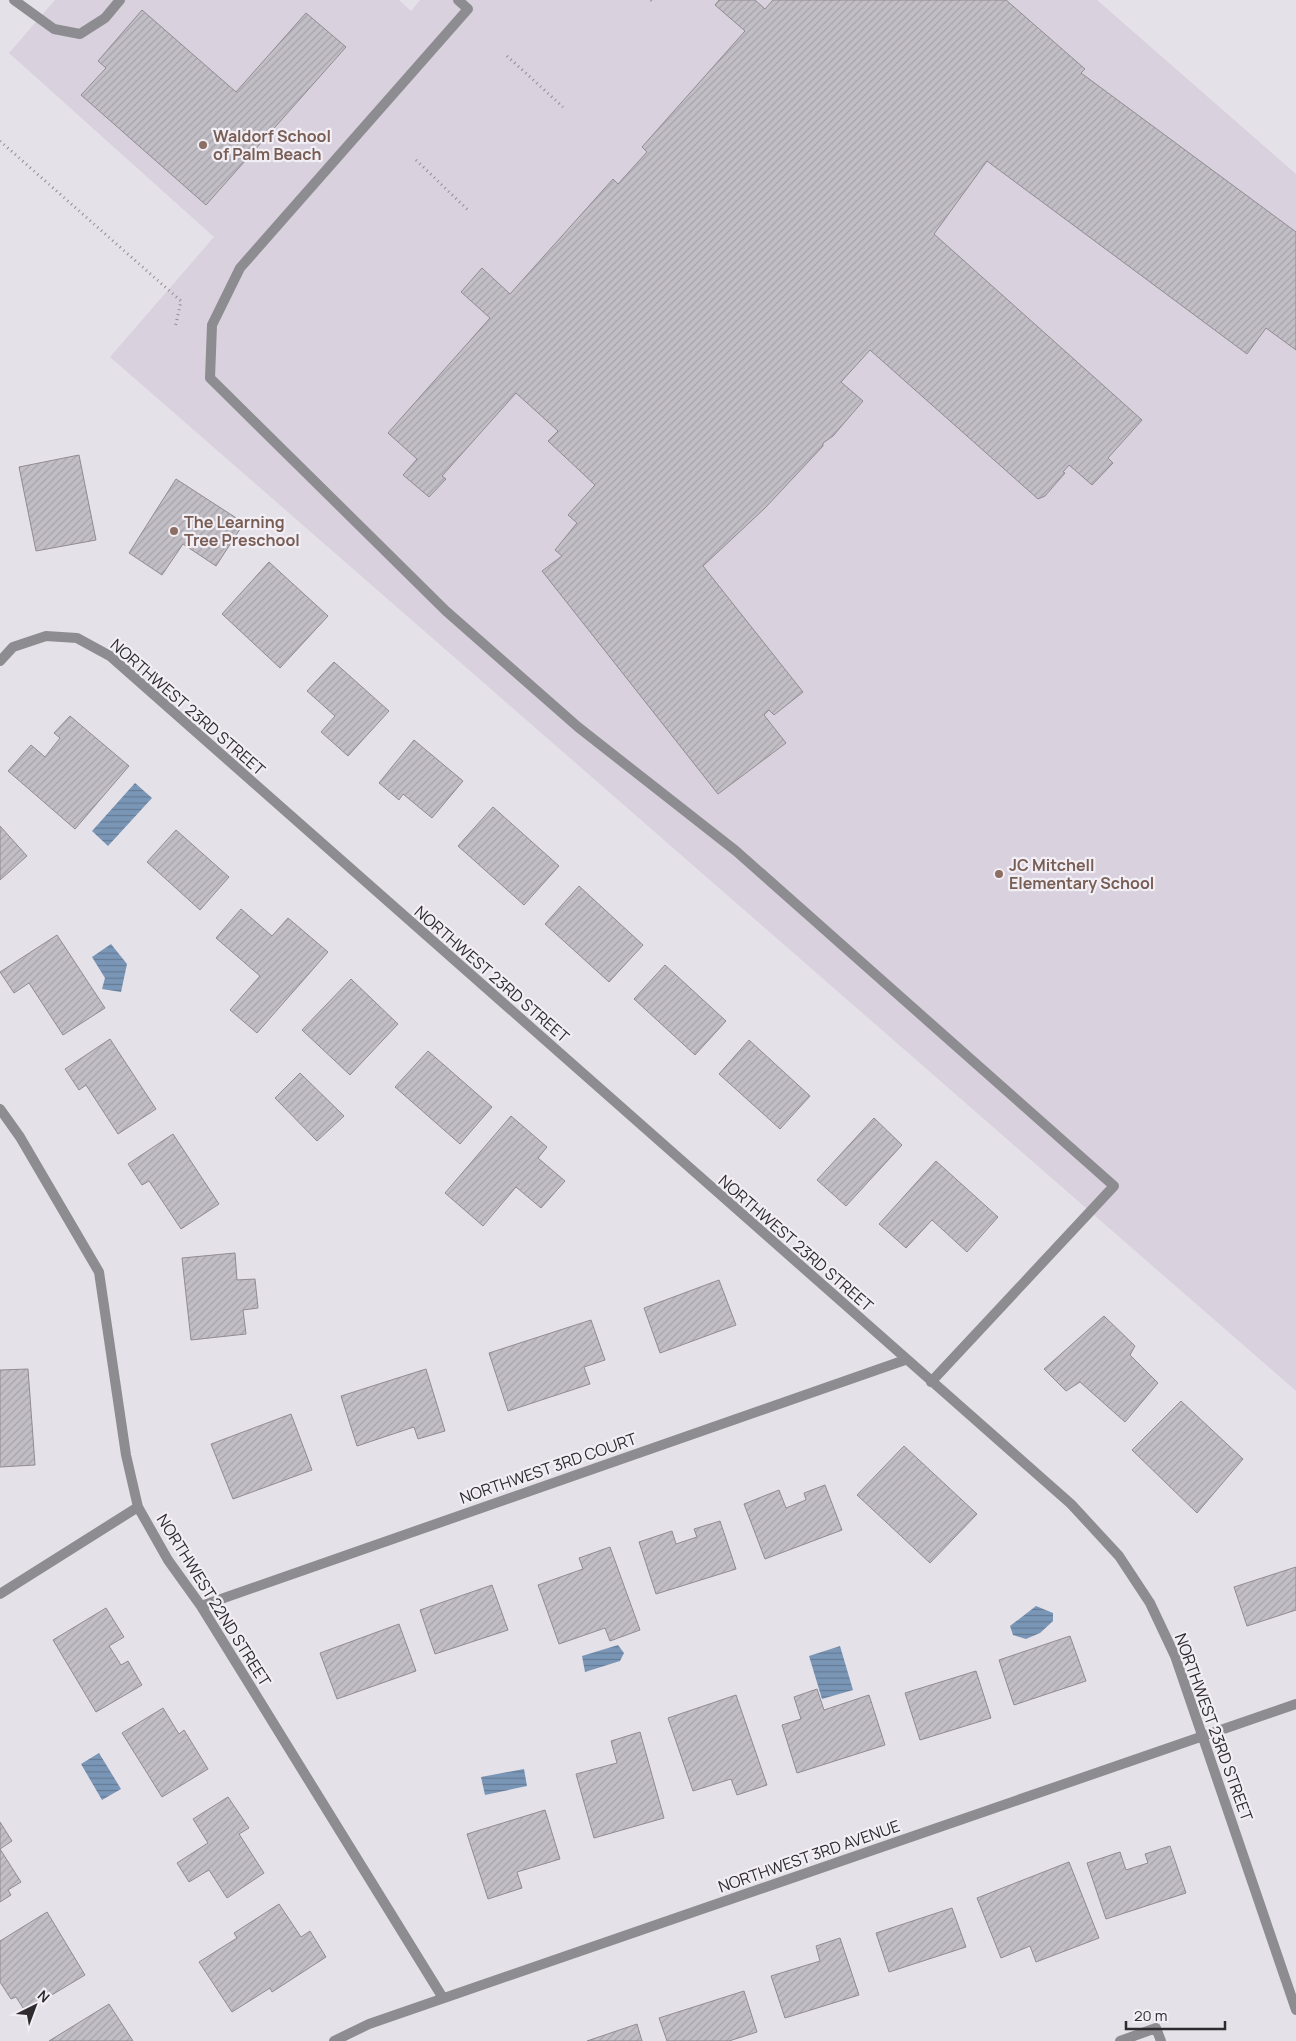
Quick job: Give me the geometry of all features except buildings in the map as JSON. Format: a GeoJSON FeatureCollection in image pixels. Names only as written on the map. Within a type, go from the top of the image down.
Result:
{"type":"FeatureCollection","features":[{"type":"Feature","properties":{"kind":"street"},"geometry":{"type":"LineString","coordinates":[[14,0],[54,29],[80,34],[105,18],[120,0]]}},
{"type":"Feature","properties":{"kind":"street"},"geometry":{"type":"LineString","coordinates":[[458,0],[468,9],[240,268],[212,325],[210,378],[446,611],[578,727],[736,851],[1114,1186],[931,1382]]}},
{"type":"Feature","properties":{"kind":"street","name":"NORTHWEST 23RD STREET"},"geometry":{"type":"LineString","coordinates":[[0,661],[13,647],[46,636],[77,638],[110,656],[905,1360],[1071,1504],[1119,1556],[1150,1603],[1175,1656],[1296,2010]]}},
{"type":"Feature","properties":{"kind":"street","name":"NORTHWEST 22ND STREET"},"geometry":{"type":"LineString","coordinates":[[0,1109],[20,1137],[99,1272],[126,1455],[138,1507],[168,1560],[201,1606],[442,1998]]}},
{"type":"Feature","properties":{"kind":"street","name":"NORTHWEST 3RD COURT"},"geometry":{"type":"LineString","coordinates":[[201,1606],[905,1360]]}},
{"type":"Feature","properties":{"kind":"street"},"geometry":{"type":"LineString","coordinates":[[0,1594],[138,1507]]}},
{"type":"Feature","properties":{"kind":"street","name":"NORTHWEST 3RD AVENUE"},"geometry":{"type":"LineString","coordinates":[[334,2041],[369,2024],[442,1998],[1296,1704]]}},
{"type":"Feature","properties":{"kind":"street"},"geometry":{"type":"LineString","coordinates":[[1120,2041],[1156,2028],[1160,2041]]}},
{"type":"Feature","properties":{"kind":"path"},"geometry":{"type":"LineString","coordinates":[[507,56],[563,107]]}},
{"type":"Feature","properties":{"kind":"path"},"geometry":{"type":"LineString","coordinates":[[0,141],[181,301],[175,328]]}},
{"type":"Feature","properties":{"kind":"path"},"geometry":{"type":"LineString","coordinates":[[416,160],[470,212]]}},
{"type":"Feature","properties":{"kind":"shaded area","name":"JC Mitchell Elementary School"},"geometry":{"type":"Polygon","coordinates":[[[55,0],[399,0],[411,11],[420,0],[1097,0],[1296,174],[1296,1391],[110,357],[214,237],[9,53],[55,0]]]}},
{"type":"Feature","properties":{"kind":"water"},"geometry":{"type":"Polygon","coordinates":[[[135,783],[152,798],[108,846],[92,831],[135,783]]]}},
{"type":"Feature","properties":{"kind":"water"},"geometry":{"type":"Polygon","coordinates":[[[111,944],[127,964],[121,992],[102,989],[105,978],[92,957],[111,944]]]}},
{"type":"Feature","properties":{"kind":"water"},"geometry":{"type":"Polygon","coordinates":[[[1036,1606],[1053,1613],[1053,1621],[1040,1633],[1026,1639],[1013,1635],[1010,1626],[1036,1606]]]}},
{"type":"Feature","properties":{"kind":"water"},"geometry":{"type":"Polygon","coordinates":[[[618,1645],[624,1653],[620,1661],[585,1672],[582,1656],[618,1645]]]}},
{"type":"Feature","properties":{"kind":"water"},"geometry":{"type":"Polygon","coordinates":[[[840,1646],[853,1690],[822,1699],[809,1656],[840,1646]]]}},
{"type":"Feature","properties":{"kind":"water"},"geometry":{"type":"Polygon","coordinates":[[[99,1753],[121,1789],[102,1800],[81,1764],[99,1753]]]}},
{"type":"Feature","properties":{"kind":"water"},"geometry":{"type":"Polygon","coordinates":[[[524,1769],[527,1786],[485,1795],[481,1777],[524,1769]]]}},
{"type":"Feature","properties":{"kind":"place","name":"Waldorf School of Palm Beach"},"geometry":{"type":"Point","coordinates":[203,145]}},
{"type":"Feature","properties":{"kind":"place","name":"The Learning Tree Preschool"},"geometry":{"type":"Point","coordinates":[174,531]}},
{"type":"Feature","properties":{"kind":"place","name":"JC Mitchell Elementary School"},"geometry":{"type":"Point","coordinates":[999,874]}}]}
